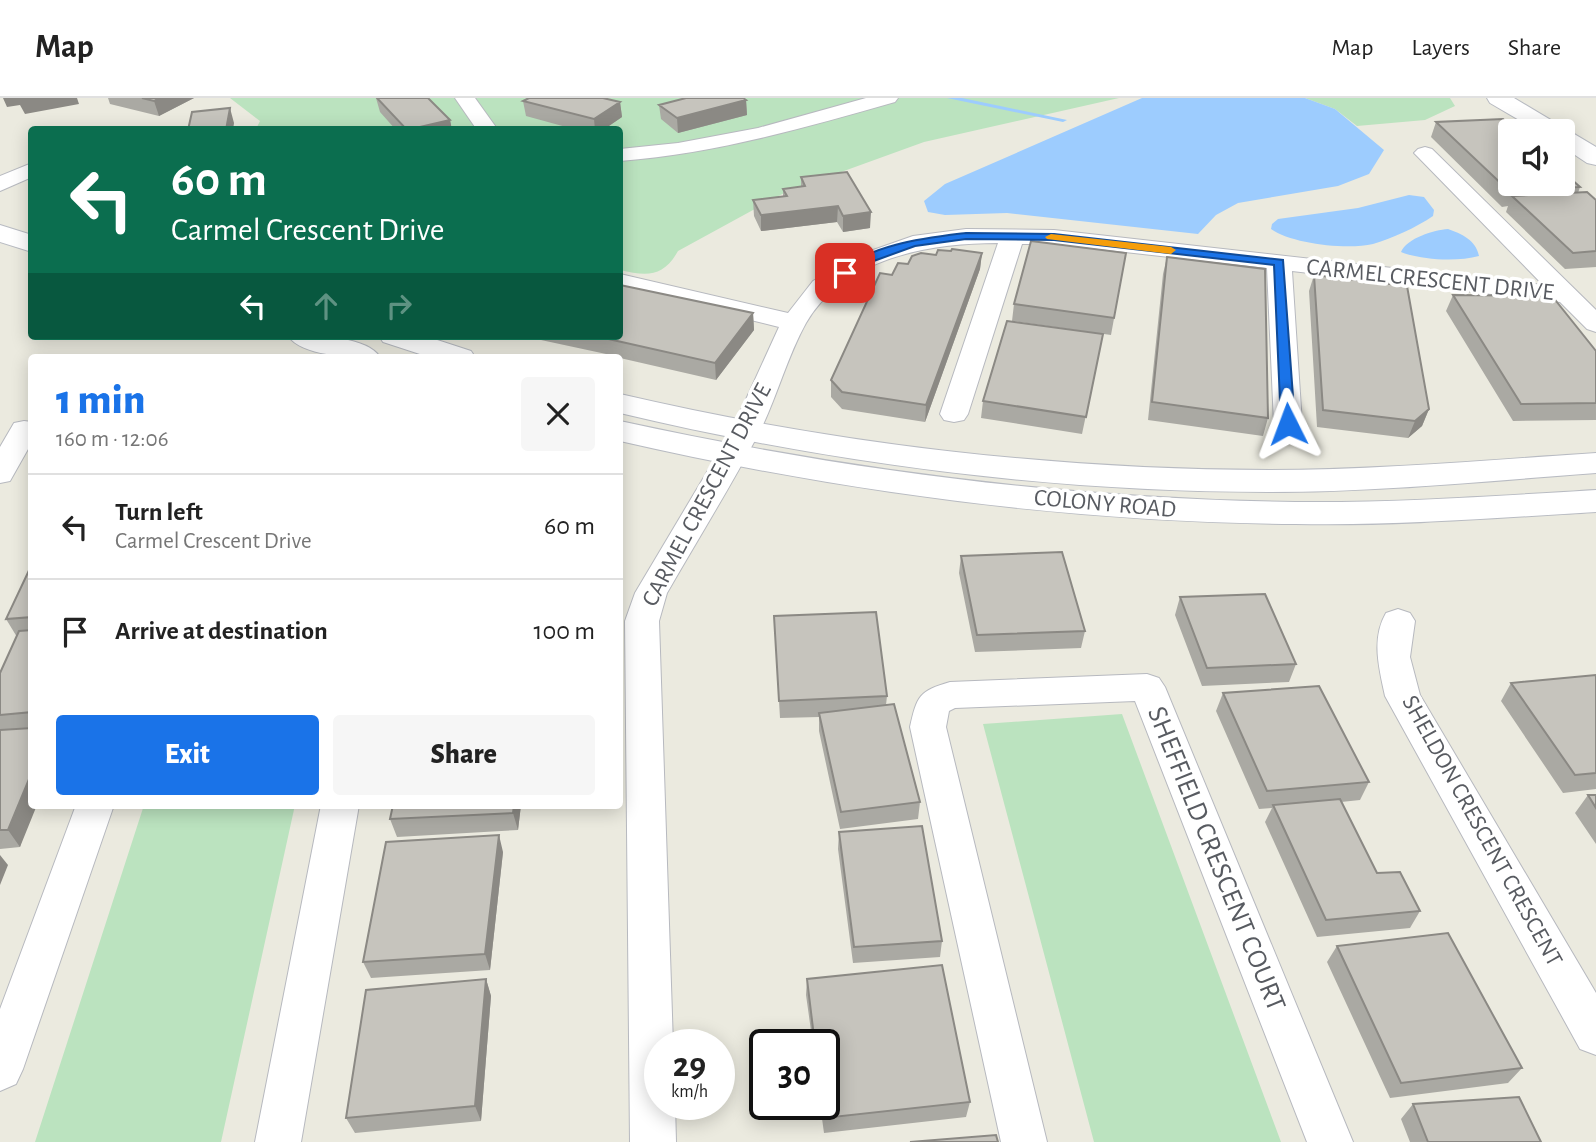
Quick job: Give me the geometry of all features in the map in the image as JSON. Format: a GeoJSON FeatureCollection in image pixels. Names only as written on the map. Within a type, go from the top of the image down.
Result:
{"type":"FeatureCollection","features":[{"type":"Feature","properties":{"kind":"main road"},"geometry":{"type":"LineString","coordinates":[[1498,98],[1534,119]]}},
{"type":"Feature","properties":{"kind":"main road"},"geometry":{"type":"LineString","coordinates":[[1575,144],[1596,158]]}},
{"type":"Feature","properties":{"kind":"main road"},"geometry":{"type":"LineString","coordinates":[[4,216],[28,240]]}},
{"type":"Feature","properties":{"kind":"main road"},"geometry":{"type":"LineString","coordinates":[[315,340],[356,354]]}},
{"type":"Feature","properties":{"kind":"main road"},"geometry":{"type":"LineString","coordinates":[[407,340],[451,354]]}},
{"type":"Feature","properties":{"kind":"main road","name":"COLONY ROAD"},"geometry":{"type":"LineString","coordinates":[[623,405],[738,444],[937,489],[1178,510],[1311,513],[1596,501]]}},
{"type":"Feature","properties":{"kind":"main road","name":"COLONY ROAD"},"geometry":{"type":"LineString","coordinates":[[623,431],[738,444],[1166,478],[1269,481],[1373,478],[1596,463]]}},
{"type":"Feature","properties":{"kind":"street"},"geometry":{"type":"LineString","coordinates":[[465,98],[485,126]]}},
{"type":"Feature","properties":{"kind":"street"},"geometry":{"type":"LineString","coordinates":[[623,155],[678,149],[760,134],[888,98]]}},
{"type":"Feature","properties":{"kind":"street"},"geometry":{"type":"LineString","coordinates":[[1424,153],[1596,324]]}},
{"type":"Feature","properties":{"kind":"street"},"geometry":{"type":"LineString","coordinates":[[0,184],[28,171]]}},
{"type":"Feature","properties":{"kind":"street","name":"CARMEL CRESCENT DRIVE"},"geometry":{"type":"LineString","coordinates":[[653,1142],[642,621],[651,593],[738,444],[794,322],[822,285],[867,260],[913,243],[966,236],[1054,237],[1567,295]]}},
{"type":"Feature","properties":{"kind":"street"},"geometry":{"type":"LineString","coordinates":[[954,414],[1012,237]]}},
{"type":"Feature","properties":{"kind":"street"},"geometry":{"type":"LineString","coordinates":[[1279,262],[1288,424]]}},
{"type":"Feature","properties":{"kind":"street"},"geometry":{"type":"LineString","coordinates":[[623,282],[794,322]]}},
{"type":"Feature","properties":{"kind":"street"},"geometry":{"type":"LineString","coordinates":[[0,474],[24,429]]}},
{"type":"Feature","properties":{"kind":"street","name":"SHELDON CRESCENT CRESCENT"},"geometry":{"type":"LineString","coordinates":[[1398,621],[1393,657],[1403,696],[1596,1034]]}},
{"type":"Feature","properties":{"kind":"street","name":"SHEFFIELD CRESCENT COURT"},"geometry":{"type":"LineString","coordinates":[[1024,1142],[928,727],[933,704],[950,695],[1147,687],[1330,1142]]}},
{"type":"Feature","properties":{"kind":"street"},"geometry":{"type":"LineString","coordinates":[[0,1069],[94,809]]}},
{"type":"Feature","properties":{"kind":"street"},"geometry":{"type":"LineString","coordinates":[[278,1142],[339,809]]}},
{"type":"Feature","properties":{"kind":"green space"},"geometry":{"type":"Polygon","coordinates":[[[230,98],[1119,98],[924,142],[786,192],[678,251],[666,266],[646,274],[623,270],[623,126],[258,126],[260,121],[230,98]]]}},
{"type":"Feature","properties":{"kind":"green space"},"geometry":{"type":"Polygon","coordinates":[[[1305,98],[1450,98],[1455,106],[1425,120],[1357,126],[1335,109],[1305,98]]]}},
{"type":"Feature","properties":{"kind":"green space"},"geometry":{"type":"Polygon","coordinates":[[[1122,714],[1281,1142],[1094,1142],[983,724],[1122,714]]]}},
{"type":"Feature","properties":{"kind":"green space"},"geometry":{"type":"Polygon","coordinates":[[[143,809],[294,809],[221,1142],[35,1142],[143,809]]]}},
{"type":"Feature","properties":{"kind":"water"},"geometry":{"type":"Polygon","coordinates":[[[1142,98],[1305,98],[1335,109],[1384,150],[1369,174],[1338,186],[1238,203],[1216,215],[1198,234],[1007,213],[945,215],[928,212],[924,201],[945,184],[1142,98]]]}},
{"type":"Feature","properties":{"kind":"water"},"geometry":{"type":"Polygon","coordinates":[[[1409,195],[1424,197],[1434,210],[1433,216],[1404,232],[1373,244],[1349,246],[1306,242],[1271,229],[1278,219],[1358,208],[1409,195]]]}},
{"type":"Feature","properties":{"kind":"water"},"geometry":{"type":"Polygon","coordinates":[[[1448,229],[1472,242],[1479,256],[1439,259],[1401,252],[1415,239],[1448,229]]]}},
{"type":"Feature","properties":{"kind":"building"},"geometry":{"type":"Polygon","coordinates":[[[377,98],[428,98],[450,120],[424,126],[403,126],[377,98]]]}},
{"type":"Feature","properties":{"kind":"building"},"geometry":{"type":"Polygon","coordinates":[[[529,98],[603,98],[620,102],[594,119],[523,101],[529,98]]]}},
{"type":"Feature","properties":{"kind":"building"},"geometry":{"type":"Polygon","coordinates":[[[686,98],[746,100],[677,118],[659,105],[686,98]]]}},
{"type":"Feature","properties":{"kind":"building"},"geometry":{"type":"Polygon","coordinates":[[[230,108],[227,126],[189,126],[192,112],[230,108]]]}},
{"type":"Feature","properties":{"kind":"building"},"geometry":{"type":"Polygon","coordinates":[[[1498,119],[1498,181],[1436,122],[1498,119]]]}},
{"type":"Feature","properties":{"kind":"building"},"geometry":{"type":"Polygon","coordinates":[[[847,172],[871,212],[843,216],[838,206],[761,215],[753,200],[787,196],[783,189],[805,186],[801,177],[847,172]]]}},
{"type":"Feature","properties":{"kind":"building"},"geometry":{"type":"Polygon","coordinates":[[[1587,192],[1596,200],[1596,251],[1573,253],[1512,196],[1575,196],[1575,193],[1587,192]]]}},
{"type":"Feature","properties":{"kind":"building"},"geometry":{"type":"Polygon","coordinates":[[[1031,241],[1126,253],[1114,318],[1014,304],[1031,241]]]}},
{"type":"Feature","properties":{"kind":"building"},"geometry":{"type":"Polygon","coordinates":[[[938,250],[982,253],[926,405],[842,392],[831,380],[880,273],[892,275],[898,263],[908,264],[912,256],[921,253],[936,255],[938,250]]]}},
{"type":"Feature","properties":{"kind":"building"},"geometry":{"type":"Polygon","coordinates":[[[1167,257],[1265,269],[1268,418],[1152,402],[1167,257]]]}},
{"type":"Feature","properties":{"kind":"building"},"geometry":{"type":"Polygon","coordinates":[[[1314,275],[1407,286],[1429,409],[1415,421],[1323,410],[1314,275]]]}},
{"type":"Feature","properties":{"kind":"building"},"geometry":{"type":"Polygon","coordinates":[[[623,286],[753,313],[715,363],[613,340],[623,340],[623,286]]]}},
{"type":"Feature","properties":{"kind":"building"},"geometry":{"type":"Polygon","coordinates":[[[1453,295],[1552,296],[1596,351],[1596,403],[1521,404],[1453,295]]]}},
{"type":"Feature","properties":{"kind":"building"},"geometry":{"type":"Polygon","coordinates":[[[1007,321],[1103,334],[1086,417],[983,401],[1007,321]]]}},
{"type":"Feature","properties":{"kind":"building"},"geometry":{"type":"Polygon","coordinates":[[[1062,552],[1085,631],[977,635],[961,556],[1062,552]]]}},
{"type":"Feature","properties":{"kind":"building"},"geometry":{"type":"Polygon","coordinates":[[[28,572],[28,617],[6,619],[28,572]]]}},
{"type":"Feature","properties":{"kind":"building"},"geometry":{"type":"Polygon","coordinates":[[[1265,594],[1296,664],[1207,668],[1180,597],[1265,594]]]}},
{"type":"Feature","properties":{"kind":"building"},"geometry":{"type":"Polygon","coordinates":[[[876,612],[887,696],[779,701],[774,616],[876,612]]]}},
{"type":"Feature","properties":{"kind":"building"},"geometry":{"type":"Polygon","coordinates":[[[28,630],[28,712],[0,715],[0,673],[19,631],[28,630]]]}},
{"type":"Feature","properties":{"kind":"building"},"geometry":{"type":"Polygon","coordinates":[[[1596,675],[1596,773],[1575,775],[1511,683],[1596,675]]]}},
{"type":"Feature","properties":{"kind":"building"},"geometry":{"type":"Polygon","coordinates":[[[1319,686],[1369,782],[1267,791],[1223,693],[1319,686]]]}},
{"type":"Feature","properties":{"kind":"building"},"geometry":{"type":"Polygon","coordinates":[[[894,704],[920,802],[841,812],[819,713],[894,704]]]}},
{"type":"Feature","properties":{"kind":"building"},"geometry":{"type":"Polygon","coordinates":[[[28,728],[28,782],[8,830],[0,830],[0,730],[28,728]]]}},
{"type":"Feature","properties":{"kind":"building"},"geometry":{"type":"Polygon","coordinates":[[[1588,795],[1596,795],[1596,808],[1588,795]]]}},
{"type":"Feature","properties":{"kind":"building"},"geometry":{"type":"Polygon","coordinates":[[[1340,799],[1377,873],[1400,872],[1420,911],[1326,920],[1273,805],[1340,799]]]}},
{"type":"Feature","properties":{"kind":"building"},"geometry":{"type":"Polygon","coordinates":[[[392,809],[514,809],[513,813],[390,819],[392,809]]]}},
{"type":"Feature","properties":{"kind":"building"},"geometry":{"type":"Polygon","coordinates":[[[922,826],[942,941],[854,947],[839,832],[922,826]]]}},
{"type":"Feature","properties":{"kind":"building"},"geometry":{"type":"Polygon","coordinates":[[[499,835],[485,954],[363,962],[386,842],[499,835]]]}},
{"type":"Feature","properties":{"kind":"building"},"geometry":{"type":"Polygon","coordinates":[[[1448,933],[1522,1068],[1401,1083],[1337,946],[1448,933]]]}},
{"type":"Feature","properties":{"kind":"building"},"geometry":{"type":"Polygon","coordinates":[[[942,965],[970,1102],[840,1116],[840,1029],[813,1029],[807,979],[942,965]]]}},
{"type":"Feature","properties":{"kind":"building"},"geometry":{"type":"Polygon","coordinates":[[[486,979],[475,1106],[346,1118],[366,990],[486,979]]]}},
{"type":"Feature","properties":{"kind":"building"},"geometry":{"type":"Polygon","coordinates":[[[1519,1097],[1541,1142],[1428,1142],[1413,1104],[1519,1097]]]}},
{"type":"Feature","properties":{"kind":"building"},"geometry":{"type":"Polygon","coordinates":[[[996,1135],[998,1142],[910,1142],[996,1135]]]}},
{"type":"Feature","properties":{"kind":"waterway"},"geometry":{"type":"LineString","coordinates":[[951,98],[1063,120]]}},
{"type":"Feature","properties":{"kind":"slow traffic"},"geometry":{"type":"LineString","coordinates":[[1051,237],[1171,250]]}},
{"type":"Feature","properties":{"kind":"route"},"geometry":{"type":"LineString","coordinates":[[845,273],[867,260],[913,243],[966,236],[1054,237],[1279,262],[1288,424]]}}]}
